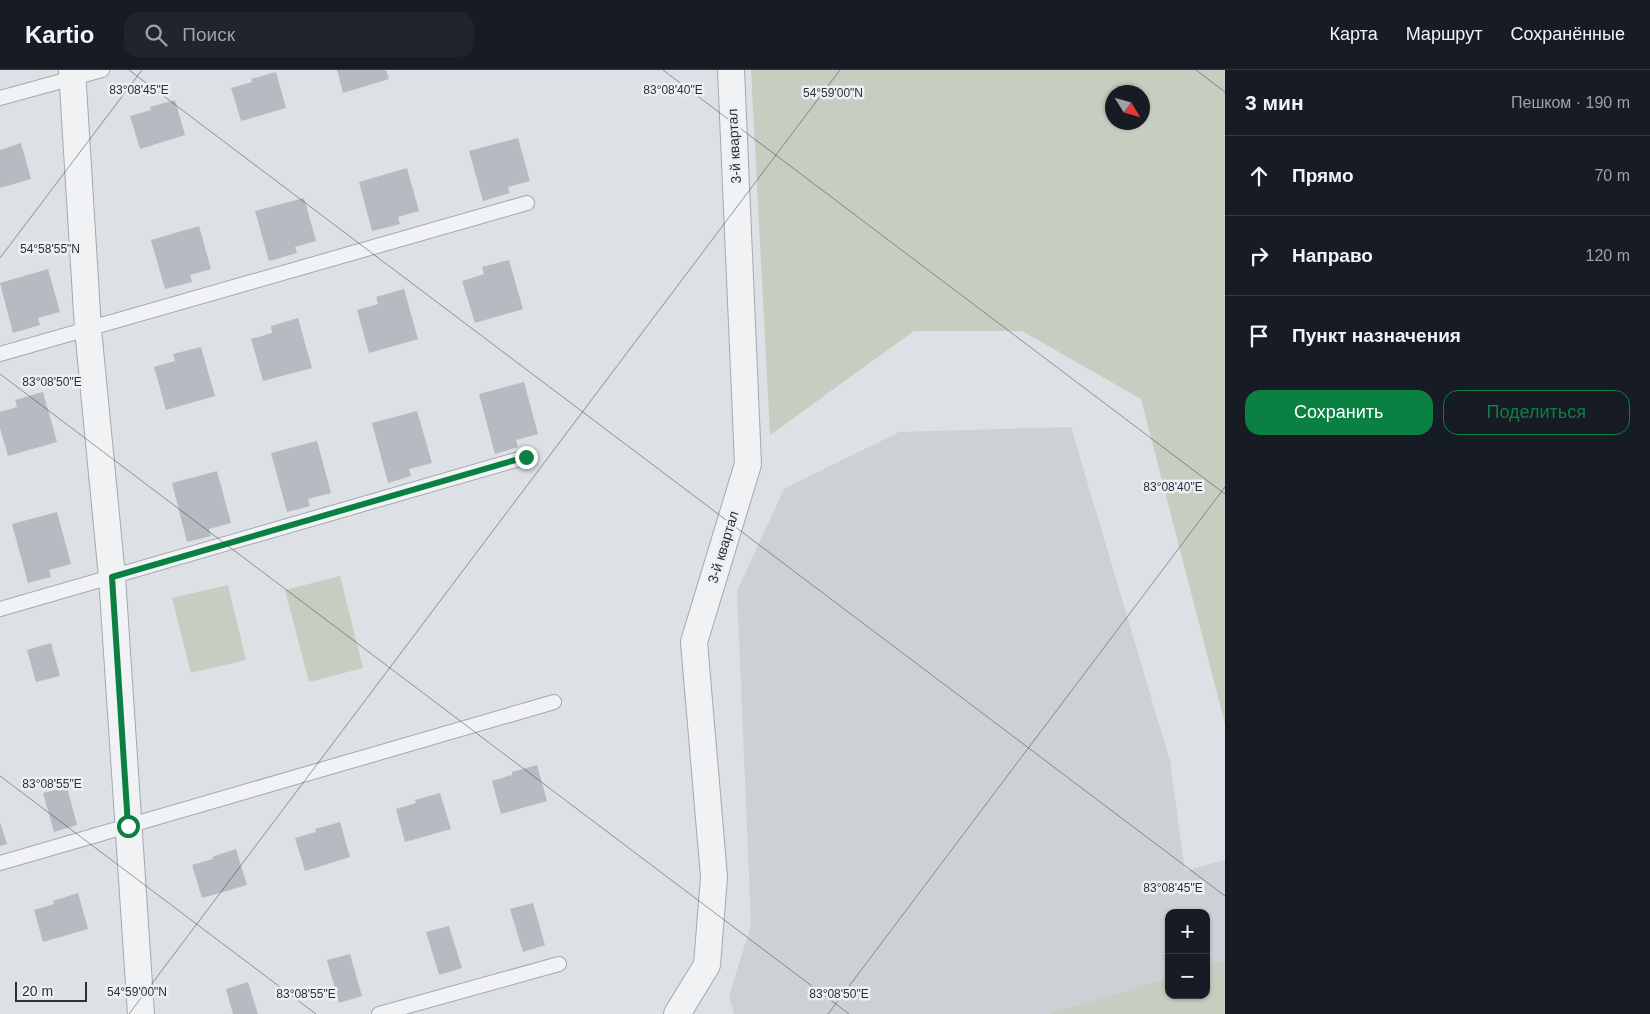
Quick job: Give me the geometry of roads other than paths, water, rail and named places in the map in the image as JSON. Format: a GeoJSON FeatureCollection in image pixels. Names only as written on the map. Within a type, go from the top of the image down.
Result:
{"type":"FeatureCollection","features":[{"type":"Feature","properties":{"kind":"street","name":"3-й квартал"},"geometry":{"type":"LineString","coordinates":[[677,1014],[707,965],[714,877],[694,642],[748,464],[731,70]]}},
{"type":"Feature","properties":{"kind":"street"},"geometry":{"type":"LineString","coordinates":[[72,74],[88,329],[112,577],[141,1014]]}},
{"type":"Feature","properties":{"kind":"lane"},"geometry":{"type":"LineString","coordinates":[[0,98],[72,74],[102,70]]}},
{"type":"Feature","properties":{"kind":"lane"},"geometry":{"type":"LineString","coordinates":[[0,354],[527,203]]}},
{"type":"Feature","properties":{"kind":"lane"},"geometry":{"type":"LineString","coordinates":[[0,609],[526,457]]}},
{"type":"Feature","properties":{"kind":"lane"},"geometry":{"type":"LineString","coordinates":[[0,863],[554,702]]}},
{"type":"Feature","properties":{"kind":"lane"},"geometry":{"type":"LineString","coordinates":[[379,1014],[559,964]]}}]}
